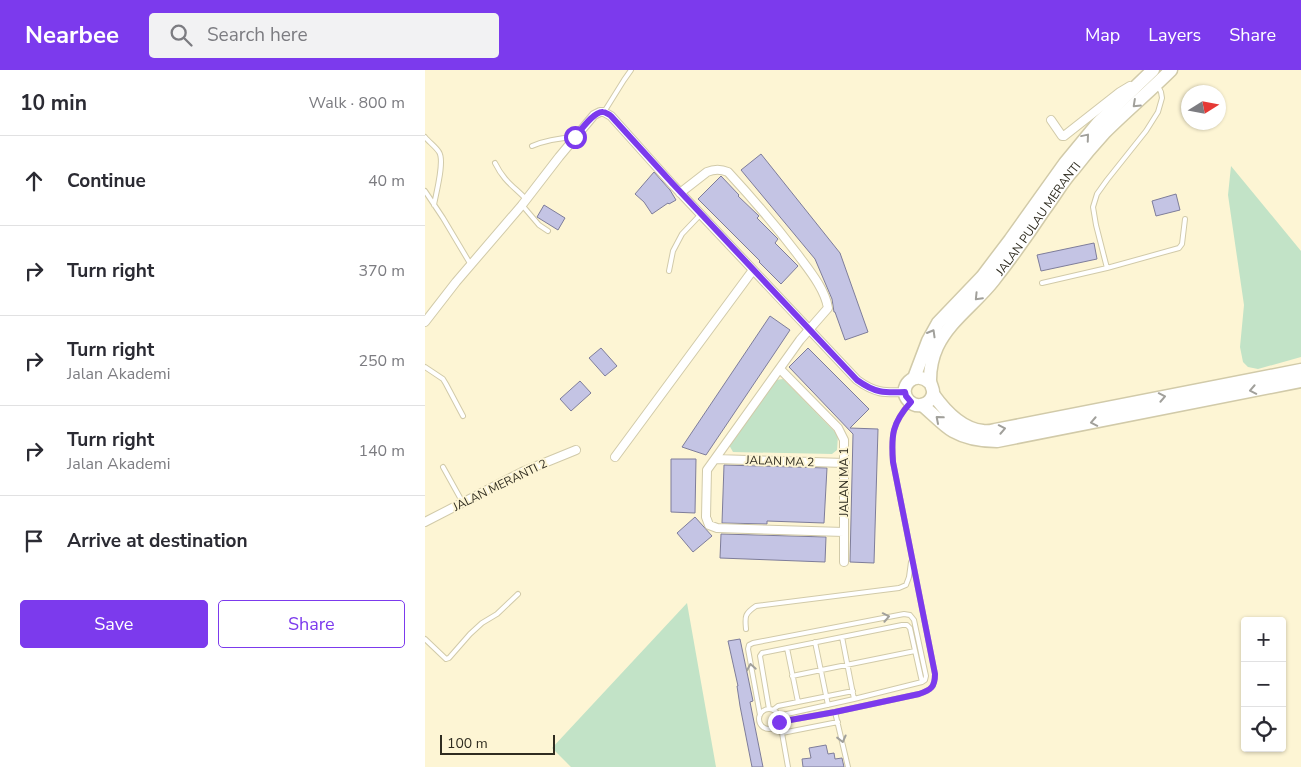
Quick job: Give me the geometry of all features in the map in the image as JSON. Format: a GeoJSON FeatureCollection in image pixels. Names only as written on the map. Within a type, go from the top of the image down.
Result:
{"type":"FeatureCollection","features":[{"type":"Feature","properties":{"kind":"main road","name":"JALAN PULAU MERANTI"},"geometry":{"type":"LineString","coordinates":[[914,378],[928,341],[938,323],[982,277],[1011,240],[1065,163],[1098,123],[1153,70]]}},
{"type":"Feature","properties":{"kind":"main road","name":"JALAN PULAU MERANTI"},"geometry":{"type":"LineString","coordinates":[[932,388],[931,362],[947,329],[991,283],[1020,246],[1072,171],[1105,132],[1171,70]]}},
{"type":"Feature","properties":{"kind":"main road"},"geometry":{"type":"LineString","coordinates":[[1301,370],[983,431],[965,426],[945,411],[924,378],[914,378],[907,384],[913,400],[953,431],[969,438],[997,441],[1301,381]]}},
{"type":"Feature","properties":{"kind":"main road"},"geometry":{"type":"LineString","coordinates":[[913,400],[929,402],[932,388]]}},
{"type":"Feature","properties":{"kind":"street"},"geometry":{"type":"LineString","coordinates":[[1051,120],[1061,136],[1065,136],[1121,92],[1139,84]]}},
{"type":"Feature","properties":{"kind":"street"},"geometry":{"type":"LineString","coordinates":[[425,322],[575,137],[594,115],[604,112],[611,116],[857,380],[875,391],[887,392],[913,400]]}},
{"type":"Feature","properties":{"kind":"street"},"geometry":{"type":"LineString","coordinates":[[680,192],[711,170],[729,172],[776,226],[816,279],[826,301],[827,308],[808,329],[707,470],[706,517],[709,525],[717,528],[844,532]]}},
{"type":"Feature","properties":{"kind":"street"},"geometry":{"type":"LineString","coordinates":[[615,457],[753,270]]}},
{"type":"Feature","properties":{"kind":"street","name":"JALAN MA 1"},"geometry":{"type":"LineString","coordinates":[[780,368],[838,428],[845,440],[843,562]]}},
{"type":"Feature","properties":{"kind":"street","name":"JALAN MERANTI 2"},"geometry":{"type":"LineString","coordinates":[[425,522],[522,472],[576,450]]}},
{"type":"Feature","properties":{"kind":"street","name":"JALAN MA 2"},"geometry":{"type":"LineString","coordinates":[[716,458],[845,463]]}},
{"type":"Feature","properties":{"kind":"lane"},"geometry":{"type":"LineString","coordinates":[[604,112],[631,70]]}},
{"type":"Feature","properties":{"kind":"lane"},"geometry":{"type":"LineString","coordinates":[[1107,268],[1093,207],[1097,194],[1146,131],[1158,112],[1162,98],[1157,84]]}},
{"type":"Feature","properties":{"kind":"lane"},"geometry":{"type":"LineString","coordinates":[[425,137],[441,156],[434,205]]}},
{"type":"Feature","properties":{"kind":"lane"},"geometry":{"type":"LineString","coordinates":[[532,146],[558,138],[575,137]]}},
{"type":"Feature","properties":{"kind":"lane"},"geometry":{"type":"LineString","coordinates":[[495,163],[499,172],[524,202],[539,225],[548,231]]}},
{"type":"Feature","properties":{"kind":"lane"},"geometry":{"type":"LineString","coordinates":[[425,191],[471,265]]}},
{"type":"Feature","properties":{"kind":"lane"},"geometry":{"type":"LineString","coordinates":[[669,271],[673,251],[682,234],[701,214]]}},
{"type":"Feature","properties":{"kind":"lane"},"geometry":{"type":"LineString","coordinates":[[1042,283],[1107,268],[1179,248],[1182,244],[1185,219]]}},
{"type":"Feature","properties":{"kind":"lane"},"geometry":{"type":"LineString","coordinates":[[425,366],[447,384],[463,416]]}},
{"type":"Feature","properties":{"kind":"lane"},"geometry":{"type":"LineString","coordinates":[[779,722],[919,694],[929,691],[935,683],[935,674],[893,462],[892,447],[896,421],[913,400]]}},
{"type":"Feature","properties":{"kind":"lane"},"geometry":{"type":"LineString","coordinates":[[443,467],[463,503]]}},
{"type":"Feature","properties":{"kind":"lane"},"geometry":{"type":"LineString","coordinates":[[746,629],[745,618],[749,611],[756,606],[899,588],[906,585],[912,560]]}},
{"type":"Feature","properties":{"kind":"lane"},"geometry":{"type":"LineString","coordinates":[[425,639],[442,656],[446,659],[449,658],[470,634],[482,623],[497,614],[518,594]]}},
{"type":"Feature","properties":{"kind":"lane"},"geometry":{"type":"LineString","coordinates":[[778,716],[854,699],[922,682],[925,680],[926,676],[914,620],[910,615],[904,614],[753,642],[748,648],[760,715],[759,720],[765,729],[775,728],[779,722],[778,716],[771,710],[762,653],[907,625],[910,628],[922,682]]}},
{"type":"Feature","properties":{"kind":"lane"},"geometry":{"type":"LineString","coordinates":[[842,637],[854,699]]}},
{"type":"Feature","properties":{"kind":"lane"},"geometry":{"type":"LineString","coordinates":[[815,642],[827,705]]}},
{"type":"Feature","properties":{"kind":"lane"},"geometry":{"type":"LineString","coordinates":[[787,648],[798,702]]}},
{"type":"Feature","properties":{"kind":"lane"},"geometry":{"type":"LineString","coordinates":[[792,676],[915,651]]}},
{"type":"Feature","properties":{"kind":"lane"},"geometry":{"type":"LineString","coordinates":[[760,715],[764,710],[771,710],[778,706],[853,691]]}},
{"type":"Feature","properties":{"kind":"lane"},"geometry":{"type":"LineString","coordinates":[[835,712],[848,767]]}},
{"type":"Feature","properties":{"kind":"lane"},"geometry":{"type":"LineString","coordinates":[[782,733],[838,722]]}},
{"type":"Feature","properties":{"kind":"lane"},"geometry":{"type":"LineString","coordinates":[[775,728],[782,733],[789,767]]}},
{"type":"Feature","properties":{"kind":"green space"},"geometry":{"type":"Polygon","coordinates":[[[1231,166],[1301,251],[1301,357],[1258,369],[1248,367],[1243,362],[1240,347],[1244,305],[1228,195],[1231,166]]]}},
{"type":"Feature","properties":{"kind":"green space"},"geometry":{"type":"Polygon","coordinates":[[[783,379],[838,435],[837,450],[832,454],[733,452],[729,445],[775,380],[783,379]]]}},
{"type":"Feature","properties":{"kind":"green space"},"geometry":{"type":"Polygon","coordinates":[[[687,603],[716,767],[571,767],[552,748],[687,603]]]}},
{"type":"Feature","properties":{"kind":"building"},"geometry":{"type":"Polygon","coordinates":[[[761,154],[840,253],[868,332],[845,340],[834,312],[832,299],[815,259],[741,170],[761,154]]]}},
{"type":"Feature","properties":{"kind":"building"},"geometry":{"type":"Polygon","coordinates":[[[654,172],[676,200],[652,214],[644,202],[635,194],[654,172]]]}},
{"type":"Feature","properties":{"kind":"building"},"geometry":{"type":"Polygon","coordinates":[[[721,176],[759,216],[757,218],[778,239],[775,243],[798,266],[781,284],[698,199],[721,176]]]}},
{"type":"Feature","properties":{"kind":"building"},"geometry":{"type":"Polygon","coordinates":[[[1176,194],[1180,210],[1156,216],[1152,201],[1176,194]]]}},
{"type":"Feature","properties":{"kind":"building"},"geometry":{"type":"Polygon","coordinates":[[[544,205],[565,218],[558,230],[537,217],[544,205]]]}},
{"type":"Feature","properties":{"kind":"building"},"geometry":{"type":"Polygon","coordinates":[[[1094,243],[1097,259],[1041,271],[1037,255],[1094,243]]]}},
{"type":"Feature","properties":{"kind":"building"},"geometry":{"type":"Polygon","coordinates":[[[770,316],[790,330],[774,354],[706,455],[682,447],[770,316]]]}},
{"type":"Feature","properties":{"kind":"building"},"geometry":{"type":"Polygon","coordinates":[[[601,348],[617,366],[605,376],[589,358],[601,348]]]}},
{"type":"Feature","properties":{"kind":"building"},"geometry":{"type":"Polygon","coordinates":[[[808,348],[869,409],[850,428],[878,429],[874,563],[850,562],[853,434],[789,367],[808,348]]]}},
{"type":"Feature","properties":{"kind":"building"},"geometry":{"type":"Polygon","coordinates":[[[580,381],[591,393],[571,411],[560,399],[580,381]]]}},
{"type":"Feature","properties":{"kind":"building"},"geometry":{"type":"Polygon","coordinates":[[[671,459],[696,459],[695,513],[671,512],[671,459]]]}},
{"type":"Feature","properties":{"kind":"building"},"geometry":{"type":"Polygon","coordinates":[[[724,465],[827,468],[824,523],[767,521],[767,524],[722,523],[724,465]]]}},
{"type":"Feature","properties":{"kind":"building"},"geometry":{"type":"Polygon","coordinates":[[[695,517],[712,536],[693,552],[677,533],[695,517]]]}},
{"type":"Feature","properties":{"kind":"building"},"geometry":{"type":"Polygon","coordinates":[[[721,534],[826,537],[825,562],[720,558],[721,534]]]}},
{"type":"Feature","properties":{"kind":"building"},"geometry":{"type":"Polygon","coordinates":[[[740,639],[753,701],[750,702],[763,767],[752,767],[728,641],[740,639]]]}},
{"type":"Feature","properties":{"kind":"building"},"geometry":{"type":"Polygon","coordinates":[[[826,745],[828,754],[834,753],[835,759],[842,758],[844,767],[803,767],[802,759],[811,758],[809,748],[826,745]]]}},
{"type":"Feature","properties":{"kind":"route"},"geometry":{"type":"LineString","coordinates":[[575,137],[594,115],[604,112],[611,116],[857,380],[875,391],[905,392],[908,400],[911,402],[896,421],[892,447],[893,462],[935,674],[935,683],[929,691],[919,694],[779,722]]}}]}
